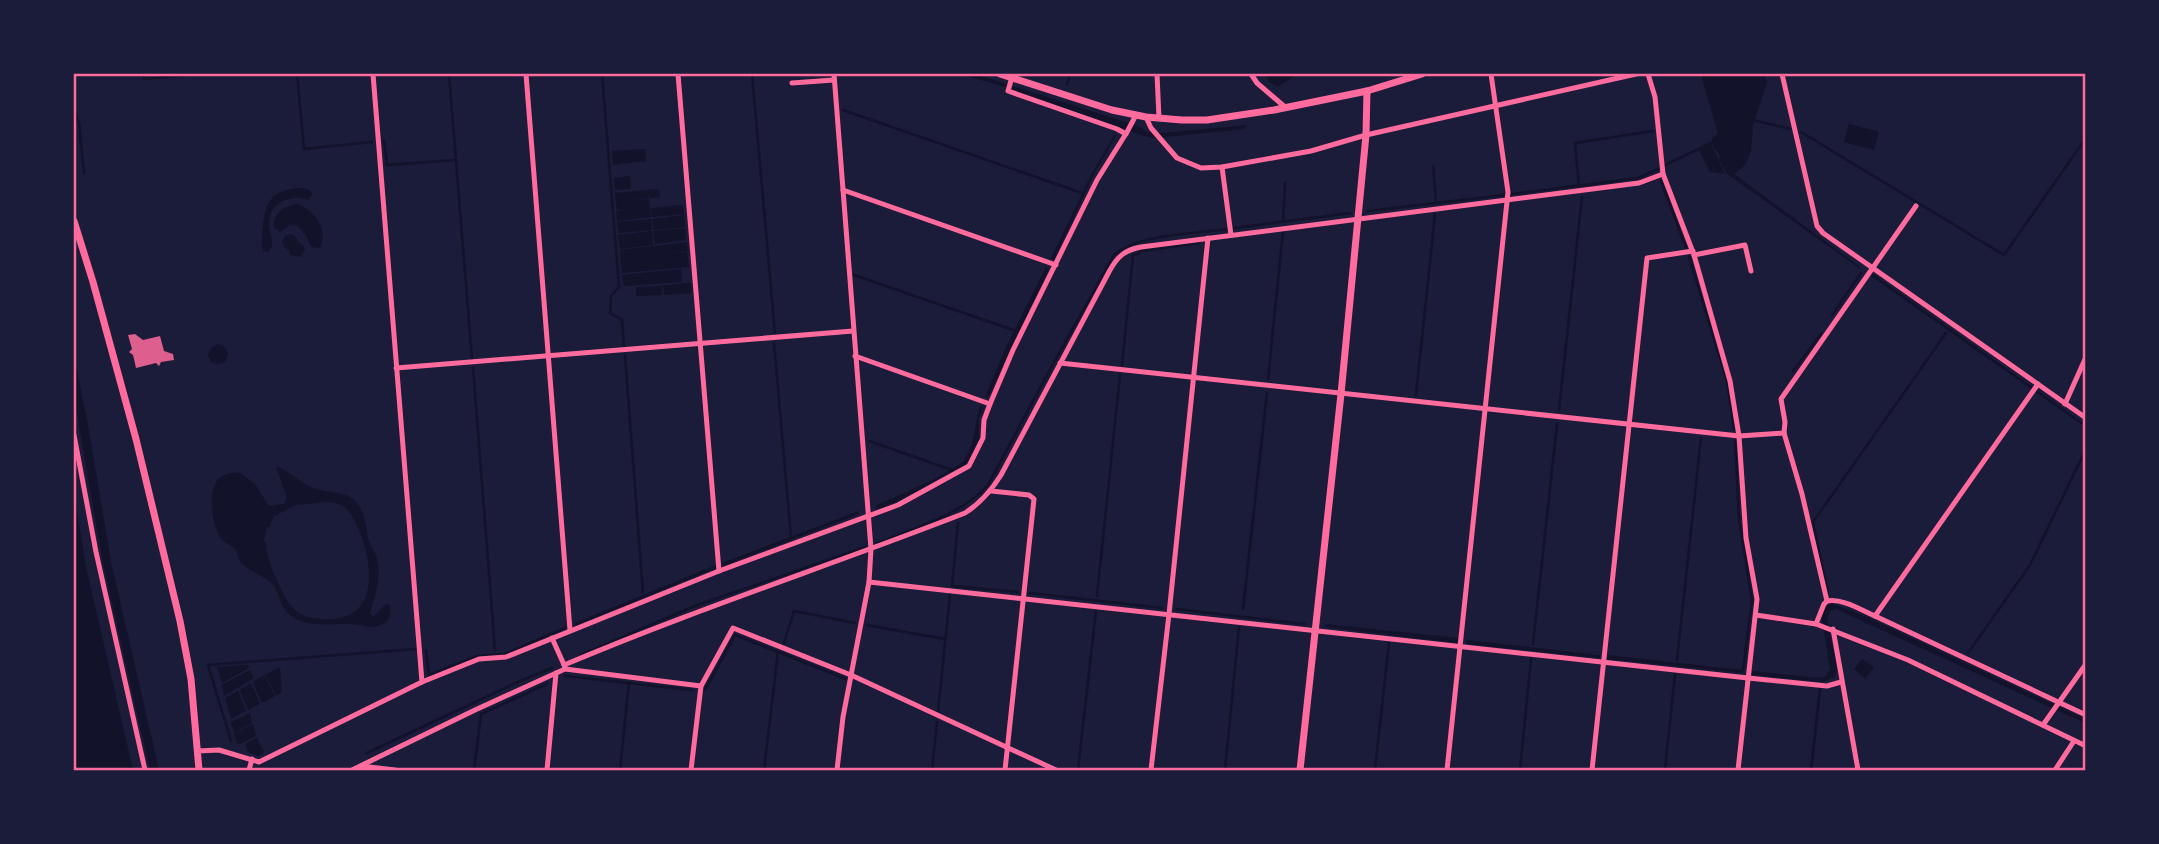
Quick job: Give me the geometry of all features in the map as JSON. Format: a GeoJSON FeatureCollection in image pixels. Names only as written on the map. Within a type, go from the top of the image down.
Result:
{"type":"FeatureCollection","features":[{"type":"Feature","properties":{"kind":"main road"},"geometry":{"type":"LineString","coordinates":[[1000,74],[1010,83],[1134,118],[1207,120],[1367,91],[1422,74]]}},
{"type":"Feature","properties":{"kind":"main road"},"geometry":{"type":"LineString","coordinates":[[1300,771],[1341,394],[1366,135],[1367,91]]}},
{"type":"Feature","properties":{"kind":"main road"},"geometry":{"type":"LineString","coordinates":[[74,221],[136,439],[180,621],[191,679],[199,771]]}},
{"type":"Feature","properties":{"kind":"street"},"geometry":{"type":"LineString","coordinates":[[373,74],[422,682]]}},
{"type":"Feature","properties":{"kind":"street"},"geometry":{"type":"LineString","coordinates":[[526,74],[570,630]]}},
{"type":"Feature","properties":{"kind":"street"},"geometry":{"type":"LineString","coordinates":[[678,74],[719,571]]}},
{"type":"Feature","properties":{"kind":"street"},"geometry":{"type":"LineString","coordinates":[[1157,74],[1159,118]]}},
{"type":"Feature","properties":{"kind":"street"},"geometry":{"type":"LineString","coordinates":[[1251,74],[1257,83],[1285,107]]}},
{"type":"Feature","properties":{"kind":"street"},"geometry":{"type":"LineString","coordinates":[[1447,771],[1508,192],[1491,74]]}},
{"type":"Feature","properties":{"kind":"street"},"geometry":{"type":"LineString","coordinates":[[1146,117],[1151,128],[1177,158],[1201,168],[1222,167],[1311,151],[1366,135],[1636,74]]}},
{"type":"Feature","properties":{"kind":"street"},"geometry":{"type":"LineString","coordinates":[[1648,74],[1655,97],[1663,174],[1693,253],[1730,381],[1739,436],[1745,530],[1757,599],[1738,771]]}},
{"type":"Feature","properties":{"kind":"street"},"geometry":{"type":"LineString","coordinates":[[1782,74],[1817,226],[1823,233],[2035,388],[2085,418]]}},
{"type":"Feature","properties":{"kind":"street"},"geometry":{"type":"LineString","coordinates":[[792,83],[834,77],[871,549],[869,582],[843,717],[837,771]]}},
{"type":"Feature","properties":{"kind":"street"},"geometry":{"type":"LineString","coordinates":[[1010,83],[1008,91],[1126,133]]}},
{"type":"Feature","properties":{"kind":"street"},"geometry":{"type":"LineString","coordinates":[[197,751],[219,750],[259,762],[422,682],[479,659],[506,657],[719,571],[898,505],[969,466],[983,439],[984,420],[1013,349],[1097,180],[1134,118]]}},
{"type":"Feature","properties":{"kind":"street"},"geometry":{"type":"LineString","coordinates":[[1222,167],[1231,235]]}},
{"type":"Feature","properties":{"kind":"street"},"geometry":{"type":"LineString","coordinates":[[352,771],[565,667],[700,610],[871,549],[965,513],[976,506],[991,491],[1110,270],[1125,251],[1358,218],[1639,183],[1663,174]]}},
{"type":"Feature","properties":{"kind":"street"},"geometry":{"type":"LineString","coordinates":[[843,190],[1056,265]]}},
{"type":"Feature","properties":{"kind":"street"},"geometry":{"type":"LineString","coordinates":[[1827,601],[1802,494],[1784,432],[1781,399],[1916,206]]}},
{"type":"Feature","properties":{"kind":"street"},"geometry":{"type":"LineString","coordinates":[[1151,771],[1208,238]]}},
{"type":"Feature","properties":{"kind":"street"},"geometry":{"type":"LineString","coordinates":[[1592,771],[1647,258],[1745,245],[1751,271]]}},
{"type":"Feature","properties":{"kind":"street"},"geometry":{"type":"LineString","coordinates":[[396,368],[853,331]]}},
{"type":"Feature","properties":{"kind":"street"},"geometry":{"type":"LineString","coordinates":[[855,356],[990,404]]}},
{"type":"Feature","properties":{"kind":"street"},"geometry":{"type":"LineString","coordinates":[[2065,404],[2085,357]]}},
{"type":"Feature","properties":{"kind":"street"},"geometry":{"type":"LineString","coordinates":[[1060,363],[1739,436],[1784,432]]}},
{"type":"Feature","properties":{"kind":"street"},"geometry":{"type":"LineString","coordinates":[[1875,616],[2035,388]]}},
{"type":"Feature","properties":{"kind":"street"},"geometry":{"type":"LineString","coordinates":[[74,435],[96,552],[145,771]]}},
{"type":"Feature","properties":{"kind":"street"},"geometry":{"type":"LineString","coordinates":[[991,491],[1029,495],[1034,499],[1005,771]]}},
{"type":"Feature","properties":{"kind":"street"},"geometry":{"type":"LineString","coordinates":[[869,582],[1748,678],[1828,686],[1841,682]]}},
{"type":"Feature","properties":{"kind":"street"},"geometry":{"type":"LineString","coordinates":[[1819,624],[1824,604],[1832,599],[1839,601],[2085,715]]}},
{"type":"Feature","properties":{"kind":"street"},"geometry":{"type":"LineString","coordinates":[[1756,615],[1831,628],[1908,660],[2085,746]]}},
{"type":"Feature","properties":{"kind":"street"},"geometry":{"type":"LineString","coordinates":[[691,771],[701,686],[733,628],[851,675],[1056,771]]}},
{"type":"Feature","properties":{"kind":"street"},"geometry":{"type":"LineString","coordinates":[[1831,628],[1858,771]]}},
{"type":"Feature","properties":{"kind":"street"},"geometry":{"type":"LineString","coordinates":[[552,638],[565,667]]}},
{"type":"Feature","properties":{"kind":"street"},"geometry":{"type":"LineString","coordinates":[[2043,725],[2085,664]]}},
{"type":"Feature","properties":{"kind":"street"},"geometry":{"type":"LineString","coordinates":[[565,667],[701,686]]}},
{"type":"Feature","properties":{"kind":"street"},"geometry":{"type":"LineString","coordinates":[[547,771],[556,673]]}},
{"type":"Feature","properties":{"kind":"street"},"geometry":{"type":"LineString","coordinates":[[2055,771],[2074,741]]}},
{"type":"Feature","properties":{"kind":"street"},"geometry":{"type":"LineString","coordinates":[[249,771],[252,760]]}},
{"type":"Feature","properties":{"kind":"street"},"geometry":{"type":"LineString","coordinates":[[361,766],[395,771]]}},
{"type":"Feature","properties":{"kind":"shaded area"},"geometry":{"type":"Polygon","coordinates":[[[959,74],[975,74],[1135,125],[1145,132],[1162,133],[1246,125],[1245,129],[1155,138],[1006,87],[959,74]]]}},
{"type":"Feature","properties":{"kind":"shaded area"},"geometry":{"type":"Polygon","coordinates":[[[1266,74],[1297,74],[1278,87],[1269,82],[1266,74]]]}},
{"type":"Feature","properties":{"kind":"shaded area"},"geometry":{"type":"Polygon","coordinates":[[[1704,74],[1765,76],[1767,83],[1753,125],[1751,151],[1745,165],[1734,174],[1859,268],[1726,173],[1719,159],[1720,155],[1713,147],[1712,138],[1718,134],[1702,78],[1704,74]]]}},
{"type":"Feature","properties":{"kind":"shaded area"},"geometry":{"type":"Polygon","coordinates":[[[1849,124],[1879,132],[1874,150],[1844,142],[1849,124]]]}},
{"type":"Feature","properties":{"kind":"shaded area"},"geometry":{"type":"Polygon","coordinates":[[[1115,134],[1054,260],[1051,258],[1092,173],[1115,134]]]}},
{"type":"Feature","properties":{"kind":"shaded area"},"geometry":{"type":"Polygon","coordinates":[[[1711,144],[1725,174],[1710,172],[1699,150],[1711,144]]]}},
{"type":"Feature","properties":{"kind":"shaded area"},"geometry":{"type":"Polygon","coordinates":[[[645,149],[646,161],[613,165],[612,151],[645,149]]]}},
{"type":"Feature","properties":{"kind":"shaded area"},"geometry":{"type":"Polygon","coordinates":[[[630,176],[631,189],[615,190],[614,178],[630,176]]]}},
{"type":"Feature","properties":{"kind":"shaded area"},"geometry":{"type":"Polygon","coordinates":[[[302,188],[310,190],[312,194],[308,200],[288,199],[273,210],[269,223],[272,246],[268,252],[263,251],[264,217],[272,198],[284,191],[302,188]]]}},
{"type":"Feature","properties":{"kind":"shaded area"},"geometry":{"type":"Polygon","coordinates":[[[659,189],[660,197],[650,198],[649,191],[649,198],[628,200],[649,199],[651,217],[617,221],[616,211],[635,209],[617,210],[615,193],[659,189]]]}},
{"type":"Feature","properties":{"kind":"shaded area"},"geometry":{"type":"Polygon","coordinates":[[[297,204],[319,221],[323,234],[320,248],[311,247],[298,226],[290,225],[280,232],[274,228],[280,211],[297,204]]]}},
{"type":"Feature","properties":{"kind":"shaded area"},"geometry":{"type":"Polygon","coordinates":[[[683,205],[684,214],[652,217],[651,208],[683,205]]]}},
{"type":"Feature","properties":{"kind":"shaded area"},"geometry":{"type":"Polygon","coordinates":[[[684,215],[685,227],[654,230],[652,219],[684,215]]]}},
{"type":"Feature","properties":{"kind":"shaded area"},"geometry":{"type":"Polygon","coordinates":[[[651,219],[652,230],[619,233],[617,222],[651,219]]]}},
{"type":"Feature","properties":{"kind":"shaded area"},"geometry":{"type":"Polygon","coordinates":[[[685,228],[686,240],[655,244],[653,231],[685,228]]]}},
{"type":"Feature","properties":{"kind":"shaded area"},"geometry":{"type":"Polygon","coordinates":[[[652,231],[653,245],[620,249],[618,235],[652,231]]]}},
{"type":"Feature","properties":{"kind":"shaded area"},"geometry":{"type":"Polygon","coordinates":[[[291,234],[305,249],[300,257],[291,255],[282,242],[285,236],[291,234]]]}},
{"type":"Feature","properties":{"kind":"shaded area"},"geometry":{"type":"Polygon","coordinates":[[[687,242],[688,251],[655,255],[687,252],[689,267],[622,273],[620,250],[654,246],[655,249],[655,246],[687,242]]]}},
{"type":"Feature","properties":{"kind":"shaded area"},"geometry":{"type":"Polygon","coordinates":[[[1046,267],[1049,269],[988,397],[985,397],[1006,347],[1046,267]]]}},
{"type":"Feature","properties":{"kind":"shaded area"},"geometry":{"type":"Polygon","coordinates":[[[681,269],[682,282],[624,286],[622,275],[681,269]]]}},
{"type":"Feature","properties":{"kind":"shaded area"},"geometry":{"type":"Polygon","coordinates":[[[1873,274],[2085,424],[2085,427],[1871,276],[1873,274]]]}},
{"type":"Feature","properties":{"kind":"shaded area"},"geometry":{"type":"Polygon","coordinates":[[[691,283],[692,293],[664,295],[663,285],[691,283]]]}},
{"type":"Feature","properties":{"kind":"shaded area"},"geometry":{"type":"Polygon","coordinates":[[[662,286],[662,295],[636,296],[636,287],[662,286]]]}},
{"type":"Feature","properties":{"kind":"shaded area"},"geometry":{"type":"Polygon","coordinates":[[[218,344],[225,347],[228,354],[225,362],[218,364],[211,362],[208,355],[211,348],[218,344]]]}},
{"type":"Feature","properties":{"kind":"shaded area"},"geometry":{"type":"Polygon","coordinates":[[[74,355],[111,562],[159,770],[150,770],[103,563],[74,397],[74,355]]]}},
{"type":"Feature","properties":{"kind":"shaded area"},"geometry":{"type":"Polygon","coordinates":[[[980,406],[984,408],[979,418],[979,438],[966,464],[896,502],[877,509],[876,505],[938,477],[965,459],[973,440],[980,406]]]}},
{"type":"Feature","properties":{"kind":"shaded area"},"geometry":{"type":"Polygon","coordinates":[[[276,468],[283,469],[311,487],[345,495],[357,503],[364,518],[379,573],[370,613],[373,617],[386,604],[390,605],[389,617],[384,624],[369,627],[355,624],[320,624],[294,618],[285,610],[271,583],[243,564],[235,548],[220,537],[214,523],[212,506],[213,491],[219,478],[229,473],[241,473],[256,485],[268,505],[284,504],[287,497],[276,468]],[[332,502],[296,505],[274,516],[267,527],[264,541],[271,565],[292,607],[298,613],[314,618],[343,617],[356,611],[364,601],[368,588],[368,559],[359,530],[347,509],[332,502]]]}},
{"type":"Feature","properties":{"kind":"shaded area"},"geometry":{"type":"Polygon","coordinates":[[[74,493],[86,567],[133,770],[74,770],[74,493]]]}},
{"type":"Feature","properties":{"kind":"shaded area"},"geometry":{"type":"Polygon","coordinates":[[[859,511],[859,514],[723,566],[722,563],[859,511]]]}},
{"type":"Feature","properties":{"kind":"shaded area"},"geometry":{"type":"Polygon","coordinates":[[[1831,603],[1867,617],[2085,719],[2085,723],[1836,609],[1830,611],[1827,618],[1837,669],[1834,677],[1823,682],[1752,675],[1752,671],[1825,677],[1830,669],[1821,614],[1831,603]]]}},
{"type":"Feature","properties":{"kind":"shaded area"},"geometry":{"type":"Polygon","coordinates":[[[1325,624],[1458,638],[1457,643],[1325,627],[1325,624]]]}},
{"type":"Feature","properties":{"kind":"shaded area"},"geometry":{"type":"Polygon","coordinates":[[[1466,640],[1600,655],[1600,658],[1466,644],[1466,640]]]}},
{"type":"Feature","properties":{"kind":"shaded area"},"geometry":{"type":"Polygon","coordinates":[[[1608,655],[1743,670],[1743,673],[1607,659],[1608,655]]]}},
{"type":"Feature","properties":{"kind":"shaded area"},"geometry":{"type":"Polygon","coordinates":[[[1862,659],[1874,667],[1865,679],[1854,669],[1862,659]]]}},
{"type":"Feature","properties":{"kind":"shaded area"},"geometry":{"type":"Polygon","coordinates":[[[248,665],[249,668],[222,683],[217,667],[248,665]]]}},
{"type":"Feature","properties":{"kind":"shaded area"},"geometry":{"type":"Polygon","coordinates":[[[280,667],[282,692],[276,695],[265,675],[280,667]]]}},
{"type":"Feature","properties":{"kind":"shaded area"},"geometry":{"type":"Polygon","coordinates":[[[250,670],[254,678],[224,696],[222,685],[250,670]]]}},
{"type":"Feature","properties":{"kind":"shaded area"},"geometry":{"type":"Polygon","coordinates":[[[264,675],[275,696],[262,703],[253,682],[264,675]]]}},
{"type":"Feature","properties":{"kind":"shaded area"},"geometry":{"type":"Polygon","coordinates":[[[251,683],[260,704],[248,710],[240,690],[251,683]]]}},
{"type":"Feature","properties":{"kind":"shaded area"},"geometry":{"type":"Polygon","coordinates":[[[238,691],[246,711],[231,719],[225,698],[238,691]]]}},
{"type":"Feature","properties":{"kind":"shaded area"},"geometry":{"type":"Polygon","coordinates":[[[250,713],[252,723],[234,733],[231,722],[250,713]]]}},
{"type":"Feature","properties":{"kind":"shaded area"},"geometry":{"type":"Polygon","coordinates":[[[253,724],[256,736],[237,743],[234,734],[253,724]]]}},
{"type":"Feature","properties":{"kind":"shaded area"},"geometry":{"type":"Polygon","coordinates":[[[257,738],[264,752],[259,756],[248,752],[245,744],[257,738]]]}},
{"type":"Feature","properties":{"kind":"building"},"geometry":{"type":"Polygon","coordinates":[[[135,334],[143,340],[160,336],[164,351],[173,354],[174,360],[161,362],[159,366],[156,363],[136,368],[133,355],[129,352],[132,349],[128,335],[135,334]]]}},
{"type":"Feature","properties":{"kind":"waterway"},"geometry":{"type":"LineString","coordinates":[[144,74],[144,79],[202,74]]}},
{"type":"Feature","properties":{"kind":"waterway"},"geometry":{"type":"LineString","coordinates":[[297,74],[304,149],[372,142]]}},
{"type":"Feature","properties":{"kind":"waterway"},"geometry":{"type":"LineString","coordinates":[[449,74],[472,359]]}},
{"type":"Feature","properties":{"kind":"waterway"},"geometry":{"type":"LineString","coordinates":[[602,74],[619,287],[611,296],[610,313],[622,320],[624,346]]}},
{"type":"Feature","properties":{"kind":"waterway"},"geometry":{"type":"LineString","coordinates":[[752,74],[775,334]]}},
{"type":"Feature","properties":{"kind":"waterway"},"geometry":{"type":"LineString","coordinates":[[1067,84],[1070,74]]}},
{"type":"Feature","properties":{"kind":"waterway"},"geometry":{"type":"LineString","coordinates":[[74,109],[79,123],[84,173]]}},
{"type":"Feature","properties":{"kind":"waterway"},"geometry":{"type":"LineString","coordinates":[[843,110],[1082,193]]}},
{"type":"Feature","properties":{"kind":"waterway"},"geometry":{"type":"LineString","coordinates":[[1753,120],[1790,129]]}},
{"type":"Feature","properties":{"kind":"waterway"},"geometry":{"type":"LineString","coordinates":[[1579,186],[1575,143],[1653,131]]}},
{"type":"Feature","properties":{"kind":"waterway"},"geometry":{"type":"LineString","coordinates":[[1801,132],[2004,255],[2086,138]]}},
{"type":"Feature","properties":{"kind":"waterway"},"geometry":{"type":"LineString","coordinates":[[384,140],[387,165],[456,160]]}},
{"type":"Feature","properties":{"kind":"waterway"},"geometry":{"type":"LineString","coordinates":[[1665,165],[1713,142]]}},
{"type":"Feature","properties":{"kind":"waterway"},"geometry":{"type":"LineString","coordinates":[[1433,166],[1436,201]]}},
{"type":"Feature","properties":{"kind":"waterway"},"geometry":{"type":"LineString","coordinates":[[1512,194],[1638,178],[1658,169]]}},
{"type":"Feature","properties":{"kind":"waterway"},"geometry":{"type":"LineString","coordinates":[[1661,181],[1686,248]]}},
{"type":"Feature","properties":{"kind":"waterway"},"geometry":{"type":"LineString","coordinates":[[1283,221],[1285,183]]}},
{"type":"Feature","properties":{"kind":"waterway"},"geometry":{"type":"LineString","coordinates":[[1368,211],[1504,195]]}},
{"type":"Feature","properties":{"kind":"waterway"},"geometry":{"type":"LineString","coordinates":[[1559,410],[1582,197]]}},
{"type":"Feature","properties":{"kind":"waterway"},"geometry":{"type":"LineString","coordinates":[[1234,228],[1350,213]]}},
{"type":"Feature","properties":{"kind":"waterway"},"geometry":{"type":"LineString","coordinates":[[1416,395],[1435,214]]}},
{"type":"Feature","properties":{"kind":"waterway"},"geometry":{"type":"LineString","coordinates":[[878,543],[951,513],[977,496],[988,485],[1114,255],[1125,248],[1152,239],[1228,229]]}},
{"type":"Feature","properties":{"kind":"waterway"},"geometry":{"type":"LineString","coordinates":[[1268,379],[1283,232]]}},
{"type":"Feature","properties":{"kind":"waterway"},"geometry":{"type":"LineString","coordinates":[[1122,365],[1133,255],[1141,251],[1199,243]]}},
{"type":"Feature","properties":{"kind":"waterway"},"geometry":{"type":"LineString","coordinates":[[1689,257],[1727,381],[1734,430]]}},
{"type":"Feature","properties":{"kind":"waterway"},"geometry":{"type":"LineString","coordinates":[[1832,315],[1861,273]]}},
{"type":"Feature","properties":{"kind":"waterway"},"geometry":{"type":"LineString","coordinates":[[854,275],[1016,331]]}},
{"type":"Feature","properties":{"kind":"waterway"},"geometry":{"type":"LineString","coordinates":[[1828,594],[1813,522],[1946,333]]}},
{"type":"Feature","properties":{"kind":"waterway"},"geometry":{"type":"LineString","coordinates":[[1793,371],[1821,334]]}},
{"type":"Feature","properties":{"kind":"waterway"},"geometry":{"type":"LineString","coordinates":[[774,343],[791,537]]}},
{"type":"Feature","properties":{"kind":"waterway"},"geometry":{"type":"LineString","coordinates":[[625,355],[643,593]]}},
{"type":"Feature","properties":{"kind":"waterway"},"geometry":{"type":"LineString","coordinates":[[473,368],[495,650]]}},
{"type":"Feature","properties":{"kind":"waterway"},"geometry":{"type":"LineString","coordinates":[[1097,596],[1120,375]]}},
{"type":"Feature","properties":{"kind":"waterway"},"geometry":{"type":"LineString","coordinates":[[1243,609],[1267,393]]}},
{"type":"Feature","properties":{"kind":"waterway"},"geometry":{"type":"LineString","coordinates":[[1533,644],[1557,424]]}},
{"type":"Feature","properties":{"kind":"waterway"},"geometry":{"type":"LineString","coordinates":[[1677,660],[1701,438]]}},
{"type":"Feature","properties":{"kind":"waterway"},"geometry":{"type":"LineString","coordinates":[[869,441],[952,470]]}},
{"type":"Feature","properties":{"kind":"waterway"},"geometry":{"type":"LineString","coordinates":[[1735,441],[1739,518],[1752,601],[1743,670]]}},
{"type":"Feature","properties":{"kind":"waterway"},"geometry":{"type":"LineString","coordinates":[[1968,653],[2030,565],[2086,449]]}},
{"type":"Feature","properties":{"kind":"waterway"},"geometry":{"type":"LineString","coordinates":[[958,523],[952,586],[1018,592]]}},
{"type":"Feature","properties":{"kind":"waterway"},"geometry":{"type":"LineString","coordinates":[[581,655],[692,607],[865,547]]}},
{"type":"Feature","properties":{"kind":"waterway"},"geometry":{"type":"LineString","coordinates":[[576,624],[715,567]]}},
{"type":"Feature","properties":{"kind":"waterway"},"geometry":{"type":"LineString","coordinates":[[1030,593],[1162,608]]}},
{"type":"Feature","properties":{"kind":"waterway"},"geometry":{"type":"LineString","coordinates":[[938,711],[950,595]]}},
{"type":"Feature","properties":{"kind":"waterway"},"geometry":{"type":"LineString","coordinates":[[1176,609],[1305,624]]}},
{"type":"Feature","properties":{"kind":"waterway"},"geometry":{"type":"LineString","coordinates":[[784,643],[794,611],[855,623]]}},
{"type":"Feature","properties":{"kind":"waterway"},"geometry":{"type":"LineString","coordinates":[[1078,770],[1096,611]]}},
{"type":"Feature","properties":{"kind":"waterway"},"geometry":{"type":"LineString","coordinates":[[866,625],[945,639]]}},
{"type":"Feature","properties":{"kind":"waterway"},"geometry":{"type":"LineString","coordinates":[[1225,770],[1239,627]]}},
{"type":"Feature","properties":{"kind":"waterway"},"geometry":{"type":"LineString","coordinates":[[426,650],[429,675],[477,656],[505,654],[565,628]]}},
{"type":"Feature","properties":{"kind":"waterway"},"geometry":{"type":"LineString","coordinates":[[705,690],[735,635],[846,679]]}},
{"type":"Feature","properties":{"kind":"waterway"},"geometry":{"type":"LineString","coordinates":[[1375,770],[1389,643]]}},
{"type":"Feature","properties":{"kind":"waterway"},"geometry":{"type":"LineString","coordinates":[[231,741],[208,665],[416,649]]}},
{"type":"Feature","properties":{"kind":"waterway"},"geometry":{"type":"LineString","coordinates":[[764,770],[778,652]]}},
{"type":"Feature","properties":{"kind":"waterway"},"geometry":{"type":"LineString","coordinates":[[1520,770],[1531,659]]}},
{"type":"Feature","properties":{"kind":"waterway"},"geometry":{"type":"LineString","coordinates":[[367,753],[552,668]]}},
{"type":"Feature","properties":{"kind":"waterway"},"geometry":{"type":"LineString","coordinates":[[1665,770],[1675,674]]}},
{"type":"Feature","properties":{"kind":"waterway"},"geometry":{"type":"LineString","coordinates":[[565,676],[692,690]]}},
{"type":"Feature","properties":{"kind":"waterway"},"geometry":{"type":"LineString","coordinates":[[620,770],[629,683]]}},
{"type":"Feature","properties":{"kind":"waterway"},"geometry":{"type":"LineString","coordinates":[[474,770],[481,714],[547,684]]}},
{"type":"Feature","properties":{"kind":"waterway"},"geometry":{"type":"LineString","coordinates":[[1811,770],[1820,689]]}},
{"type":"Feature","properties":{"kind":"waterway"},"geometry":{"type":"LineString","coordinates":[[932,770],[937,722]]}}]}
